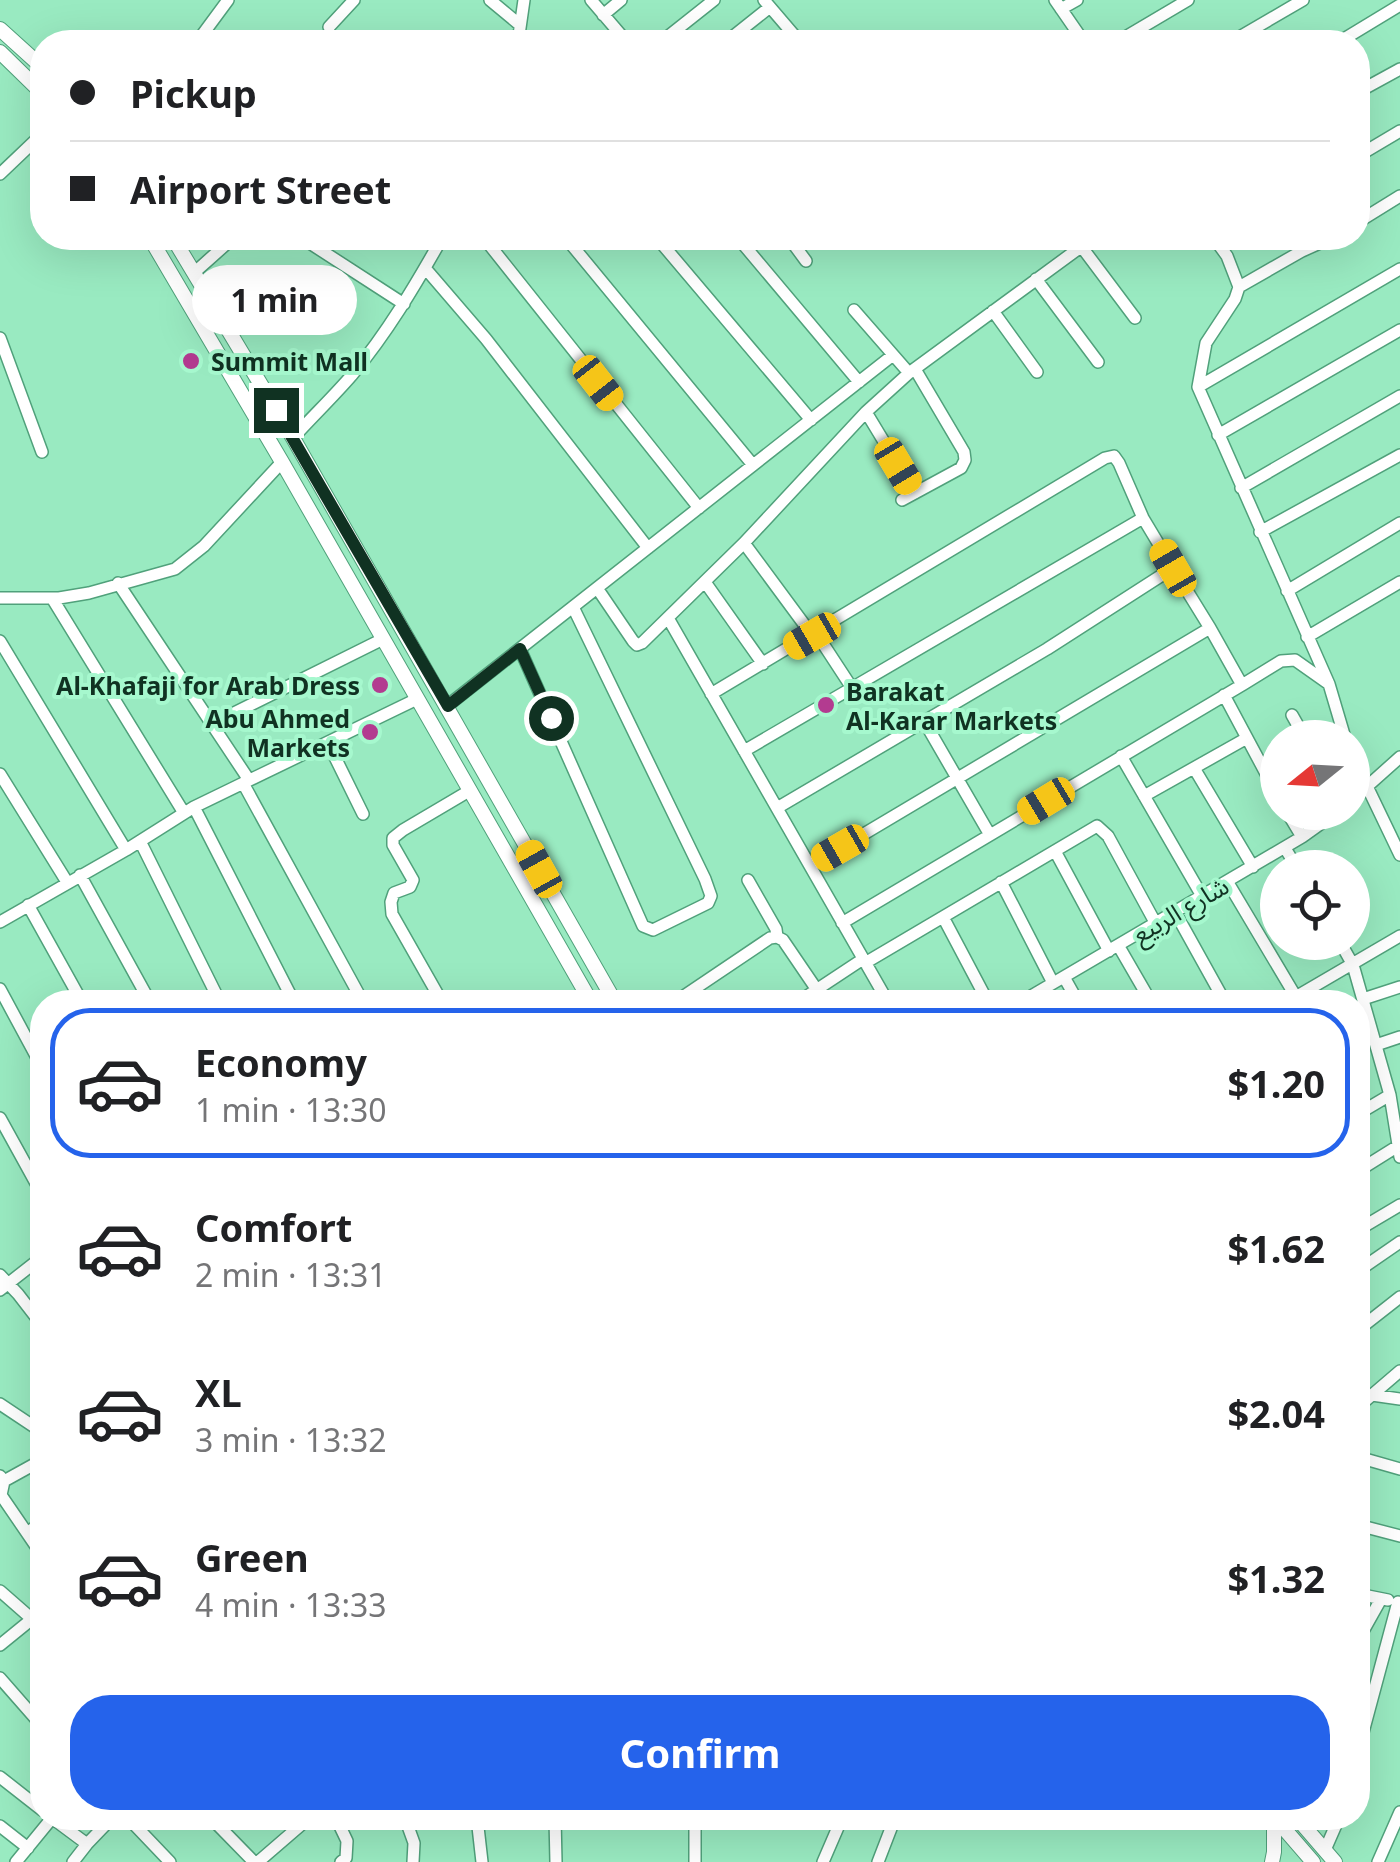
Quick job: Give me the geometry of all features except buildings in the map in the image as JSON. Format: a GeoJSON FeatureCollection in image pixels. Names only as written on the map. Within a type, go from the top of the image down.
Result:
{"type":"FeatureCollection","features":[{"type":"Feature","properties":{"kind":"main road"},"geometry":{"type":"LineString","coordinates":[[0,29],[30,56]]}},
{"type":"Feature","properties":{"kind":"main road"},"geometry":{"type":"LineString","coordinates":[[0,52],[30,81]]}},
{"type":"Feature","properties":{"kind":"main road"},"geometry":{"type":"LineString","coordinates":[[157,250],[584,990]]}},
{"type":"Feature","properties":{"kind":"main road"},"geometry":{"type":"LineString","coordinates":[[181,250],[448,706],[608,990]]}},
{"type":"Feature","properties":{"kind":"main road"},"geometry":{"type":"LineString","coordinates":[[558,946],[568,944],[575,934]]}},
{"type":"Feature","properties":{"kind":"main road"},"geometry":{"type":"LineString","coordinates":[[576,977],[584,968],[594,967]]}},
{"type":"Feature","properties":{"kind":"main road"},"geometry":{"type":"LineString","coordinates":[[1272,1862],[1275,1830]]}},
{"type":"Feature","properties":{"kind":"main road"},"geometry":{"type":"LineString","coordinates":[[1285,1830],[1313,1862]]}},
{"type":"Feature","properties":{"kind":"main road"},"geometry":{"type":"LineString","coordinates":[[1307,1830],[1330,1856]]}},
{"type":"Feature","properties":{"kind":"street"},"geometry":{"type":"LineString","coordinates":[[207,30],[228,0]]}},
{"type":"Feature","properties":{"kind":"street"},"geometry":{"type":"LineString","coordinates":[[329,27],[354,0]]}},
{"type":"Feature","properties":{"kind":"street"},"geometry":{"type":"LineString","coordinates":[[490,0],[520,26]]}},
{"type":"Feature","properties":{"kind":"street"},"geometry":{"type":"LineString","coordinates":[[520,30],[524,0]]}},
{"type":"Feature","properties":{"kind":"street"},"geometry":{"type":"LineString","coordinates":[[591,0],[616,30]]}},
{"type":"Feature","properties":{"kind":"street"},"geometry":{"type":"LineString","coordinates":[[604,15],[620,0]]}},
{"type":"Feature","properties":{"kind":"street"},"geometry":{"type":"LineString","coordinates":[[676,30],[714,0]]}},
{"type":"Feature","properties":{"kind":"street"},"geometry":{"type":"LineString","coordinates":[[1076,0],[1058,5],[1076,30]]}},
{"type":"Feature","properties":{"kind":"street"},"geometry":{"type":"LineString","coordinates":[[1137,30],[1188,0]]}},
{"type":"Feature","properties":{"kind":"street"},"geometry":{"type":"LineString","coordinates":[[1252,30],[1303,0]]}},
{"type":"Feature","properties":{"kind":"street"},"geometry":{"type":"LineString","coordinates":[[739,30],[767,3],[790,30]]}},
{"type":"Feature","properties":{"kind":"street"},"geometry":{"type":"LineString","coordinates":[[1358,30],[1400,5]]}},
{"type":"Feature","properties":{"kind":"street"},"geometry":{"type":"LineString","coordinates":[[1370,85],[1400,69]]}},
{"type":"Feature","properties":{"kind":"street"},"geometry":{"type":"LineString","coordinates":[[1370,149],[1400,131]]}},
{"type":"Feature","properties":{"kind":"street"},"geometry":{"type":"LineString","coordinates":[[0,174],[30,145]]}},
{"type":"Feature","properties":{"kind":"street"},"geometry":{"type":"LineString","coordinates":[[1370,215],[1400,196]]}},
{"type":"Feature","properties":{"kind":"street"},"geometry":{"type":"LineString","coordinates":[[195,272],[220,250]]}},
{"type":"Feature","properties":{"kind":"street"},"geometry":{"type":"LineString","coordinates":[[321,250],[404,304]]}},
{"type":"Feature","properties":{"kind":"street"},"geometry":{"type":"LineString","coordinates":[[293,438],[351,376],[404,304],[435,250]]}},
{"type":"Feature","properties":{"kind":"street"},"geometry":{"type":"LineString","coordinates":[[494,250],[699,508]]}},
{"type":"Feature","properties":{"kind":"street"},"geometry":{"type":"LineString","coordinates":[[576,250],[753,465]]}},
{"type":"Feature","properties":{"kind":"street"},"geometry":{"type":"LineString","coordinates":[[667,250],[811,420]]}},
{"type":"Feature","properties":{"kind":"street"},"geometry":{"type":"LineString","coordinates":[[748,250],[859,382]]}},
{"type":"Feature","properties":{"kind":"street"},"geometry":{"type":"LineString","coordinates":[[799,250],[806,261]]}},
{"type":"Feature","properties":{"kind":"street"},"geometry":{"type":"LineString","coordinates":[[597,588],[637,645],[744,543],[866,412],[912,371],[1076,250]]}},
{"type":"Feature","properties":{"kind":"street"},"geometry":{"type":"LineString","coordinates":[[1084,250],[1135,318]]}},
{"type":"Feature","properties":{"kind":"street"},"geometry":{"type":"LineString","coordinates":[[1224,250],[1240,287]]}},
{"type":"Feature","properties":{"kind":"street"},"geometry":{"type":"LineString","coordinates":[[1309,250],[1240,287],[1206,343],[1198,387],[1329,684],[1340,720]]}},
{"type":"Feature","properties":{"kind":"street"},"geometry":{"type":"LineString","coordinates":[[425,268],[486,338],[648,548]]}},
{"type":"Feature","properties":{"kind":"street"},"geometry":{"type":"LineString","coordinates":[[1198,387],[1400,269]]}},
{"type":"Feature","properties":{"kind":"street"},"geometry":{"type":"LineString","coordinates":[[1036,279],[1098,362]]}},
{"type":"Feature","properties":{"kind":"street"},"geometry":{"type":"LineString","coordinates":[[854,310],[892,355],[912,371],[964,452],[961,468],[902,500]]}},
{"type":"Feature","properties":{"kind":"street"},"geometry":{"type":"LineString","coordinates":[[993,311],[1037,372]]}},
{"type":"Feature","properties":{"kind":"street"},"geometry":{"type":"LineString","coordinates":[[1218,436],[1400,330]]}},
{"type":"Feature","properties":{"kind":"street"},"geometry":{"type":"LineString","coordinates":[[0,341],[42,452]]}},
{"type":"Feature","properties":{"kind":"street"},"geometry":{"type":"LineString","coordinates":[[448,706],[892,355]]}},
{"type":"Feature","properties":{"kind":"street"},"geometry":{"type":"LineString","coordinates":[[1241,488],[1400,396]]}},
{"type":"Feature","properties":{"kind":"street"},"geometry":{"type":"LineString","coordinates":[[866,412],[915,493]]}},
{"type":"Feature","properties":{"kind":"street"},"geometry":{"type":"LineString","coordinates":[[1260,532],[1400,455]]}},
{"type":"Feature","properties":{"kind":"street"},"geometry":{"type":"LineString","coordinates":[[711,694],[1114,456],[1143,518],[1242,685]]}},
{"type":"Feature","properties":{"kind":"street"},"geometry":{"type":"LineString","coordinates":[[0,598],[89,593],[175,569],[204,546],[282,462]]}},
{"type":"Feature","properties":{"kind":"street"},"geometry":{"type":"LineString","coordinates":[[744,751],[1143,518]]}},
{"type":"Feature","properties":{"kind":"street"},"geometry":{"type":"LineString","coordinates":[[1286,591],[1400,523]]}},
{"type":"Feature","properties":{"kind":"street"},"geometry":{"type":"LineString","coordinates":[[744,543],[852,688]]}},
{"type":"Feature","properties":{"kind":"street"},"geometry":{"type":"LineString","coordinates":[[777,808],[1048,649],[1173,568]]}},
{"type":"Feature","properties":{"kind":"street"},"geometry":{"type":"LineString","coordinates":[[704,582],[763,664]]}},
{"type":"Feature","properties":{"kind":"street"},"geometry":{"type":"LineString","coordinates":[[1307,636],[1400,582]]}},
{"type":"Feature","properties":{"kind":"street"},"geometry":{"type":"LineString","coordinates":[[118,583],[212,724],[357,990]]}},
{"type":"Feature","properties":{"kind":"street"},"geometry":{"type":"LineString","coordinates":[[52,598],[189,810],[287,990]]}},
{"type":"Feature","properties":{"kind":"street"},"geometry":{"type":"LineString","coordinates":[[520,649],[643,926],[652,930],[664,926],[708,903],[711,896],[705,879],[573,607]]}},
{"type":"Feature","properties":{"kind":"street"},"geometry":{"type":"LineString","coordinates":[[668,618],[881,990]]}},
{"type":"Feature","properties":{"kind":"street"},"geometry":{"type":"LineString","coordinates":[[810,866],[1210,628]]}},
{"type":"Feature","properties":{"kind":"street"},"geometry":{"type":"LineString","coordinates":[[212,724],[383,639]]}},
{"type":"Feature","properties":{"kind":"street"},"geometry":{"type":"LineString","coordinates":[[0,640],[126,850]]}},
{"type":"Feature","properties":{"kind":"street"},"geometry":{"type":"LineString","coordinates":[[842,923],[1281,661],[1296,660],[1329,684]]}},
{"type":"Feature","properties":{"kind":"street"},"geometry":{"type":"LineString","coordinates":[[1224,695],[1260,763]]}},
{"type":"Feature","properties":{"kind":"street"},"geometry":{"type":"LineString","coordinates":[[0,922],[189,810],[417,699]]}},
{"type":"Feature","properties":{"kind":"street"},"geometry":{"type":"LineString","coordinates":[[1292,715],[1295,720]]}},
{"type":"Feature","properties":{"kind":"street"},"geometry":{"type":"LineString","coordinates":[[924,721],[990,834]]}},
{"type":"Feature","properties":{"kind":"street"},"geometry":{"type":"LineString","coordinates":[[1144,796],[1246,738]]}},
{"type":"Feature","properties":{"kind":"street"},"geometry":{"type":"LineString","coordinates":[[328,743],[362,814]]}},
{"type":"Feature","properties":{"kind":"street"},"geometry":{"type":"LineString","coordinates":[[1121,756],[1202,896]]}},
{"type":"Feature","properties":{"kind":"street"},"geometry":{"type":"LineString","coordinates":[[1370,786],[1400,757]]}},
{"type":"Feature","properties":{"kind":"street"},"geometry":{"type":"LineString","coordinates":[[1194,768],[1253,866]]}},
{"type":"Feature","properties":{"kind":"street"},"geometry":{"type":"LineString","coordinates":[[0,774],[67,882]]}},
{"type":"Feature","properties":{"kind":"street"},"geometry":{"type":"LineString","coordinates":[[1370,789],[1400,855]]}},
{"type":"Feature","properties":{"kind":"street"},"geometry":{"type":"LineString","coordinates":[[435,990],[392,914],[390,902],[394,893],[410,887],[412,880],[393,838],[469,791]]}},
{"type":"Feature","properties":{"kind":"street"},"geometry":{"type":"LineString","coordinates":[[692,990],[777,937],[817,990],[1097,826],[1108,836],[1156,924]]}},
{"type":"Feature","properties":{"kind":"street"},"geometry":{"type":"LineString","coordinates":[[1297,830],[1302,838]]}},
{"type":"Feature","properties":{"kind":"street","name":"شارع الربيع"},"geometry":{"type":"LineString","coordinates":[[1041,990],[1313,830]]}},
{"type":"Feature","properties":{"kind":"street"},"geometry":{"type":"LineString","coordinates":[[140,842],[214,990]]}},
{"type":"Feature","properties":{"kind":"street"},"geometry":{"type":"LineString","coordinates":[[1055,850],[1143,990]]}},
{"type":"Feature","properties":{"kind":"street"},"geometry":{"type":"LineString","coordinates":[[80,875],[143,990]]}},
{"type":"Feature","properties":{"kind":"street"},"geometry":{"type":"LineString","coordinates":[[748,880],[777,937]]}},
{"type":"Feature","properties":{"kind":"street"},"geometry":{"type":"LineString","coordinates":[[1001,882],[1067,990]]}},
{"type":"Feature","properties":{"kind":"street"},"geometry":{"type":"LineString","coordinates":[[1227,882],[1288,990]]}},
{"type":"Feature","properties":{"kind":"street"},"geometry":{"type":"LineString","coordinates":[[28,905],[75,990]]}},
{"type":"Feature","properties":{"kind":"street"},"geometry":{"type":"LineString","coordinates":[[1175,912],[1218,990]]}},
{"type":"Feature","properties":{"kind":"street"},"geometry":{"type":"LineString","coordinates":[[942,917],[982,990]]}},
{"type":"Feature","properties":{"kind":"street"},"geometry":{"type":"LineString","coordinates":[[1312,990],[1400,936]]}},
{"type":"Feature","properties":{"kind":"street"},"geometry":{"type":"LineString","coordinates":[[1350,960],[1360,990]]}},
{"type":"Feature","properties":{"kind":"street"},"geometry":{"type":"LineString","coordinates":[[1370,997],[1400,988]]}},
{"type":"Feature","properties":{"kind":"street"},"geometry":{"type":"LineString","coordinates":[[0,990],[30,1044]]}},
{"type":"Feature","properties":{"kind":"street"},"geometry":{"type":"LineString","coordinates":[[1370,1024],[1394,1099],[1399,1151],[1370,1164]]}},
{"type":"Feature","properties":{"kind":"street"},"geometry":{"type":"LineString","coordinates":[[1376,1045],[1400,1037]]}},
{"type":"Feature","properties":{"kind":"street"},"geometry":{"type":"LineString","coordinates":[[1370,1108],[1394,1099]]}},
{"type":"Feature","properties":{"kind":"street"},"geometry":{"type":"LineString","coordinates":[[0,1118],[30,1172]]}},
{"type":"Feature","properties":{"kind":"street"},"geometry":{"type":"LineString","coordinates":[[1370,1223],[1400,1205]]}},
{"type":"Feature","properties":{"kind":"street"},"geometry":{"type":"LineString","coordinates":[[1370,1263],[1400,1242]]}},
{"type":"Feature","properties":{"kind":"street"},"geometry":{"type":"LineString","coordinates":[[30,1266],[3,1283],[30,1312]]}},
{"type":"Feature","properties":{"kind":"street"},"geometry":{"type":"LineString","coordinates":[[1370,1321],[1400,1298]]}},
{"type":"Feature","properties":{"kind":"street"},"geometry":{"type":"LineString","coordinates":[[1372,1394],[1400,1371]]}},
{"type":"Feature","properties":{"kind":"street"},"geometry":{"type":"LineString","coordinates":[[1372,1394],[1400,1400]]}},
{"type":"Feature","properties":{"kind":"street"},"geometry":{"type":"LineString","coordinates":[[0,1404],[30,1424]]}},
{"type":"Feature","properties":{"kind":"street"},"geometry":{"type":"LineString","coordinates":[[1370,1460],[1400,1469]]}},
{"type":"Feature","properties":{"kind":"street"},"geometry":{"type":"LineString","coordinates":[[30,1466],[2,1479],[1,1494],[30,1537]]}},
{"type":"Feature","properties":{"kind":"street"},"geometry":{"type":"LineString","coordinates":[[1370,1528],[1400,1536]]}},
{"type":"Feature","properties":{"kind":"street"},"geometry":{"type":"LineString","coordinates":[[0,1591],[30,1612]]}},
{"type":"Feature","properties":{"kind":"street"},"geometry":{"type":"LineString","coordinates":[[1370,1597],[1399,1602],[1370,1708]]}},
{"type":"Feature","properties":{"kind":"street"},"geometry":{"type":"LineString","coordinates":[[1370,1619],[1381,1599]]}},
{"type":"Feature","properties":{"kind":"street"},"geometry":{"type":"LineString","coordinates":[[0,1645],[30,1624]]}},
{"type":"Feature","properties":{"kind":"street"},"geometry":{"type":"LineString","coordinates":[[0,1678],[30,1712]]}},
{"type":"Feature","properties":{"kind":"street"},"geometry":{"type":"LineString","coordinates":[[0,1776],[30,1800]]}},
{"type":"Feature","properties":{"kind":"street"},"geometry":{"type":"LineString","coordinates":[[1378,1862],[1400,1812]]}},
{"type":"Feature","properties":{"kind":"street"},"geometry":{"type":"LineString","coordinates":[[0,1826],[28,1848]]}},
{"type":"Feature","properties":{"kind":"street"},"geometry":{"type":"LineString","coordinates":[[16,1862],[42,1830]]}},
{"type":"Feature","properties":{"kind":"street"},"geometry":{"type":"LineString","coordinates":[[68,1830],[86,1844]]}},
{"type":"Feature","properties":{"kind":"street"},"geometry":{"type":"LineString","coordinates":[[73,1862],[100,1830]]}},
{"type":"Feature","properties":{"kind":"street"},"geometry":{"type":"LineString","coordinates":[[139,1830],[170,1862]]}},
{"type":"Feature","properties":{"kind":"street"},"geometry":{"type":"LineString","coordinates":[[223,1830],[254,1862],[294,1830]]}},
{"type":"Feature","properties":{"kind":"street"},"geometry":{"type":"LineString","coordinates":[[342,1830],[347,1841],[346,1861]]}},
{"type":"Feature","properties":{"kind":"street"},"geometry":{"type":"LineString","coordinates":[[410,1830],[414,1842],[413,1862]]}},
{"type":"Feature","properties":{"kind":"street"},"geometry":{"type":"LineString","coordinates":[[478,1830],[482,1862]]}},
{"type":"Feature","properties":{"kind":"street"},"geometry":{"type":"LineString","coordinates":[[555,1830],[556,1862]]}},
{"type":"Feature","properties":{"kind":"street"},"geometry":{"type":"LineString","coordinates":[[695,1830],[695,1862]]}},
{"type":"Feature","properties":{"kind":"street"},"geometry":{"type":"LineString","coordinates":[[824,1862],[837,1830]]}},
{"type":"Feature","properties":{"kind":"street"},"geometry":{"type":"LineString","coordinates":[[878,1862],[890,1830]]}},
{"type":"Feature","properties":{"kind":"street"},"geometry":{"type":"LineString","coordinates":[[1330,1856],[1336,1830]]}},
{"type":"Feature","properties":{"kind":"place","name":"Summit Mall"},"geometry":{"type":"Point","coordinates":[191,361]}},
{"type":"Feature","properties":{"kind":"place","name":"Al-Khafaji for Arab Dress"},"geometry":{"type":"Point","coordinates":[380,685]}},
{"type":"Feature","properties":{"kind":"place","name":"Barakat Al-Karar Markets"},"geometry":{"type":"Point","coordinates":[826,705]}},
{"type":"Feature","properties":{"kind":"place","name":"Abu Ahmed Markets"},"geometry":{"type":"Point","coordinates":[370,732]}},
{"type":"Feature","properties":{"kind":"route"},"geometry":{"type":"LineString","coordinates":[[276,410],[448,706],[520,649],[551,718]]}}]}
